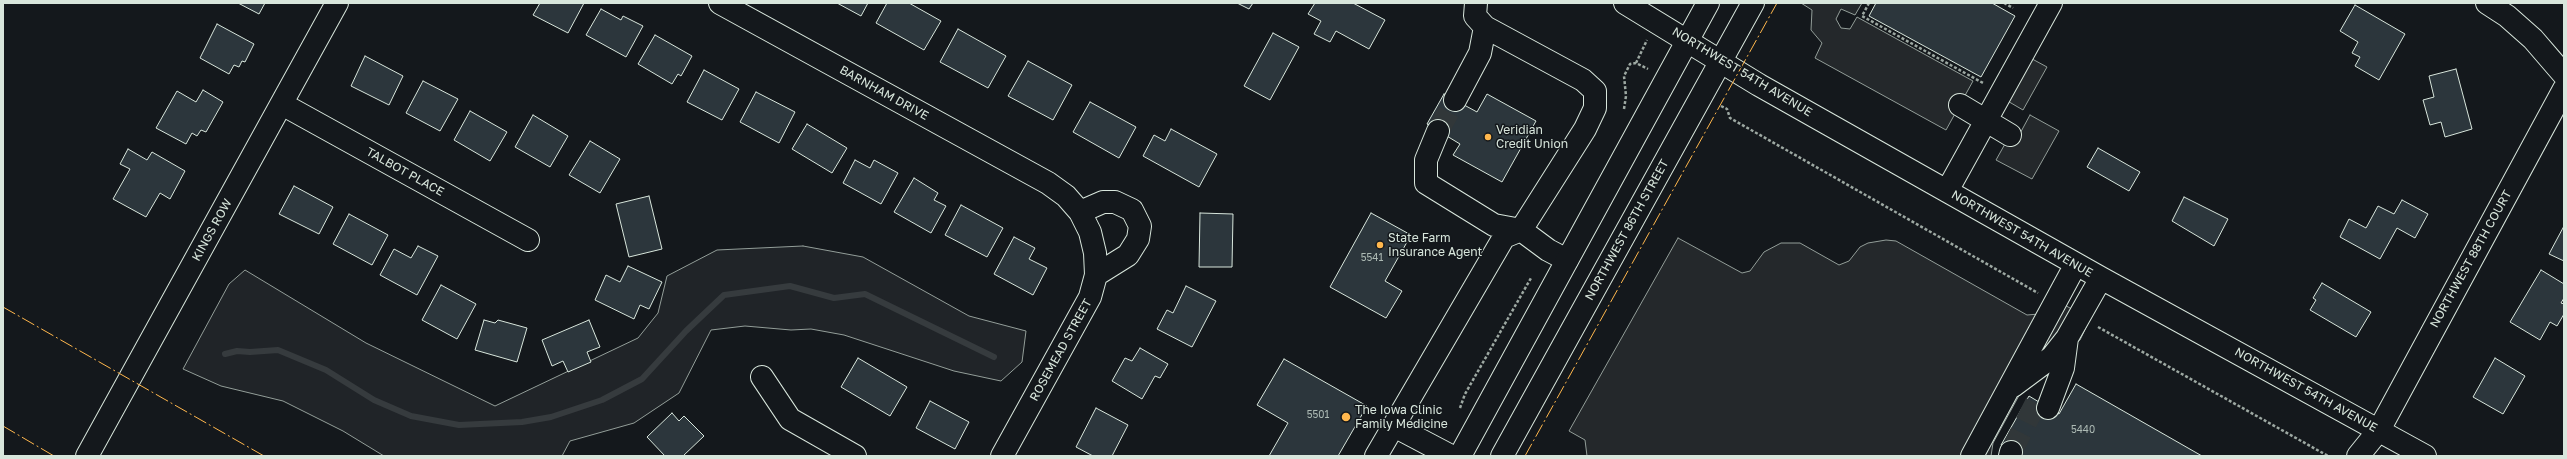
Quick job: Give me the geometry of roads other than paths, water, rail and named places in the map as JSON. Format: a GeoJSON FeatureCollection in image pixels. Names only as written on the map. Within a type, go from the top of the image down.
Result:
{"type":"FeatureCollection","features":[{"type":"Feature","properties":{"kind":"street","name":"KINGS ROW"},"geometry":{"type":"LineString","coordinates":[[87,456],[337,3]]}},
{"type":"Feature","properties":{"kind":"street","name":"BARNHAM DRIVE"},"geometry":{"type":"LineString","coordinates":[[720,3],[1048,183]]}},
{"type":"Feature","properties":{"kind":"street"},"geometry":{"type":"LineString","coordinates":[[1376,456],[1504,237],[1521,230],[1585,129],[1595,108],[1595,91],[1583,80],[1485,27],[1475,16],[1476,3]]}},
{"type":"Feature","properties":{"kind":"street","name":"NORTHWEST 54TH AVENUE"},"geometry":{"type":"LineString","coordinates":[[1624,3],[1720,61],[2076,264],[2425,456]]}},
{"type":"Feature","properties":{"kind":"street"},"geometry":{"type":"LineString","coordinates":[[1460,456],[1708,3]]}},
{"type":"Feature","properties":{"kind":"street","name":"NORTHWEST 86TH STREET"},"geometry":{"type":"LineString","coordinates":[[1502,456],[1753,3]]}},
{"type":"Feature","properties":{"kind":"street"},"geometry":{"type":"LineString","coordinates":[[1947,191],[2051,3]]}},
{"type":"Feature","properties":{"kind":"street"},"geometry":{"type":"LineString","coordinates":[[2487,3],[2507,16],[2533,39],[2564,75]]}},
{"type":"Feature","properties":{"kind":"street"},"geometry":{"type":"LineString","coordinates":[[1455,100],[1480,52],[1485,27]]}},
{"type":"Feature","properties":{"kind":"street","name":"NORTHWEST 88TH COURT"},"geometry":{"type":"LineString","coordinates":[[2358,456],[2379,430],[2564,89]]}},
{"type":"Feature","properties":{"kind":"street","name":"TALBOT PLACE"},"geometry":{"type":"LineString","coordinates":[[282,104],[528,240]]}},
{"type":"Feature","properties":{"kind":"street"},"geometry":{"type":"LineString","coordinates":[[1960,105],[2010,135]]}},
{"type":"Feature","properties":{"kind":"street"},"geometry":{"type":"LineString","coordinates":[[1438,131],[1426,160],[1426,183],[1494,225],[1521,230],[1548,250],[1566,260]]}},
{"type":"Feature","properties":{"kind":"street","name":"ROSEMEAD STREET"},"geometry":{"type":"LineString","coordinates":[[1002,456],[1085,309],[1096,275],[1094,246],[1090,232],[1080,212],[1066,196],[1048,183]]}},
{"type":"Feature","properties":{"kind":"street"},"geometry":{"type":"LineString","coordinates":[[1080,212],[1103,202],[1115,202],[1132,210],[1140,226],[1138,239],[1128,255],[1096,275]]}},
{"type":"Feature","properties":{"kind":"street"},"geometry":{"type":"LineString","coordinates":[[1972,456],[2076,264]]}},
{"type":"Feature","properties":{"kind":"street"},"geometry":{"type":"LineString","coordinates":[[2009,389],[2052,357],[2067,338],[2101,278]]}},
{"type":"Feature","properties":{"kind":"street"},"geometry":{"type":"LineString","coordinates":[[2043,405],[2063,368],[2067,338]]}},
{"type":"Feature","properties":{"kind":"street"},"geometry":{"type":"LineString","coordinates":[[762,377],[790,419],[856,456]]}},
{"type":"Feature","properties":{"kind":"street"},"geometry":{"type":"LineString","coordinates":[[1394,426],[1451,456]]}},
{"type":"Feature","properties":{"kind":"waterway"},"geometry":{"type":"LineString","coordinates":[[225,354],[237,351],[250,352],[278,350],[326,370],[374,400],[411,416],[459,425],[522,422],[551,417],[602,400],[642,379],[686,331],[724,295],[790,286],[834,298],[865,294],[994,357]]}},
{"type":"Feature","properties":{"kind":"tunnel"},"geometry":{"type":"LineString","coordinates":[[1438,131],[1455,100]]}},
{"type":"Feature","properties":{"kind":"tunnel"},"geometry":{"type":"LineString","coordinates":[[2011,452],[2037,401]]}},
{"type":"Feature","properties":{"kind":"place","name":"Veridian Credit Union"},"geometry":{"type":"Point","coordinates":[1488,137]}},
{"type":"Feature","properties":{"kind":"place","name":"State Farm Insurance Agent"},"geometry":{"type":"Point","coordinates":[1380,245]}},
{"type":"Feature","properties":{"kind":"place","name":"The Iowa Clinic Family Medicine"},"geometry":{"type":"Point","coordinates":[1346,417]}}]}
